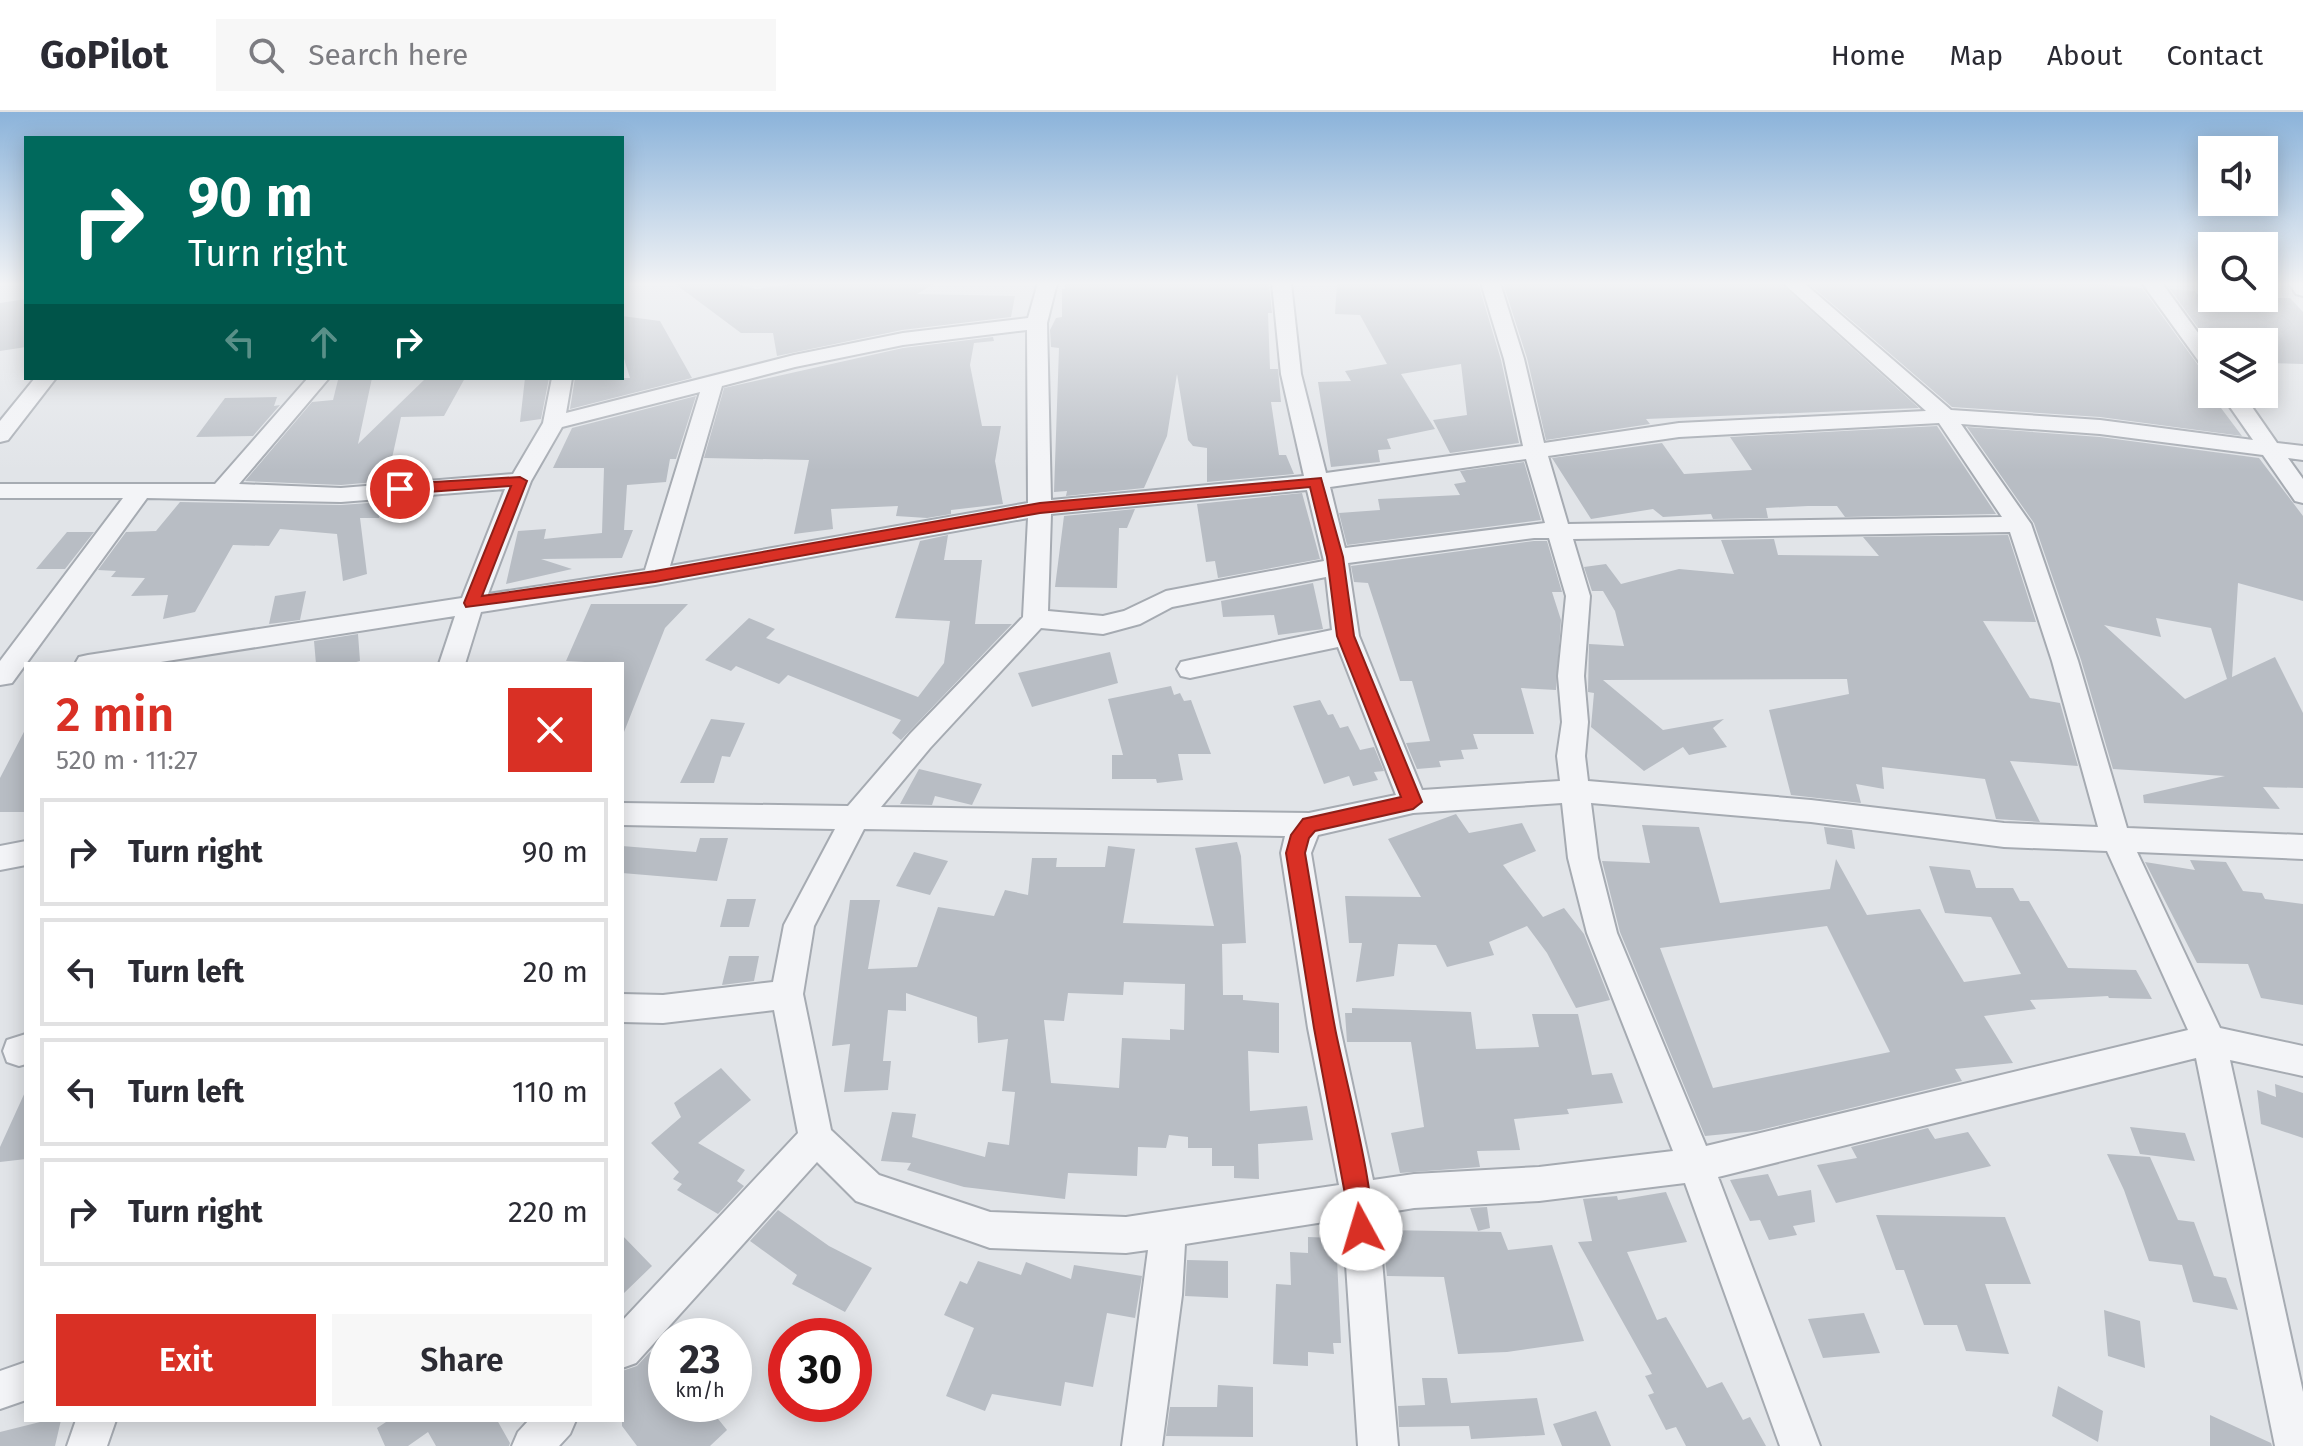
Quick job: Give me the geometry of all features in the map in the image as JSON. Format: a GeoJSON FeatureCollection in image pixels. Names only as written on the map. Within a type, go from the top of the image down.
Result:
{"type":"FeatureCollection","features":[{"type":"Feature","properties":{"kind":"street"},"geometry":{"type":"LineString","coordinates":[[554,423],[794,361],[872,345]]}},
{"type":"Feature","properties":{"kind":"street"},"geometry":{"type":"LineString","coordinates":[[1037,345],[1040,508],[1035,619],[920,741],[857,816],[799,925],[787,994],[816,1138],[868,1189],[990,1230],[1126,1235],[1414,1191],[1539,1184],[1696,1165],[2209,1040],[2303,1061]]}},
{"type":"Feature","properties":{"kind":"street"},"geometry":{"type":"LineString","coordinates":[[1288,345],[1291,374],[1336,562],[1346,636],[1413,802]]}},
{"type":"Feature","properties":{"kind":"street"},"geometry":{"type":"LineString","coordinates":[[1510,345],[1535,450],[1578,596],[1571,676],[1574,791],[1583,858],[1602,933],[1696,1165],[1800,1446]]}},
{"type":"Feature","properties":{"kind":"street"},"geometry":{"type":"LineString","coordinates":[[1864,345],[1945,416],[2019,524],[2065,661],[2116,839],[2209,1040],[2295,1446]]}},
{"type":"Feature","properties":{"kind":"street"},"geometry":{"type":"LineString","coordinates":[[0,435],[44,380]]}},
{"type":"Feature","properties":{"kind":"street"},"geometry":{"type":"LineString","coordinates":[[221,491],[317,380]]}},
{"type":"Feature","properties":{"kind":"street"},"geometry":{"type":"LineString","coordinates":[[453,662],[472,603],[520,481],[554,423],[562,380]]}},
{"type":"Feature","properties":{"kind":"street"},"geometry":{"type":"LineString","coordinates":[[655,577],[713,382]]}},
{"type":"Feature","properties":{"kind":"street"},"geometry":{"type":"LineString","coordinates":[[2242,408],[2303,496]]}},
{"type":"Feature","properties":{"kind":"street"},"geometry":{"type":"LineString","coordinates":[[101,662],[655,577],[1040,508],[1316,482],[1679,430],[1945,416],[2100,427],[2303,453]]}},
{"type":"Feature","properties":{"kind":"street"},"geometry":{"type":"LineString","coordinates":[[0,491],[221,491],[341,495],[520,481]]}},
{"type":"Feature","properties":{"kind":"street"},"geometry":{"type":"LineString","coordinates":[[10,675],[140,492]]}},
{"type":"Feature","properties":{"kind":"street"},"geometry":{"type":"LineString","coordinates":[[1035,619],[1103,625],[1131,618],[1166,600],[1336,562],[1534,530],[1561,534],[2019,524]]}},
{"type":"Feature","properties":{"kind":"street"},"geometry":{"type":"LineString","coordinates":[[1190,669],[1346,636]]}},
{"type":"Feature","properties":{"kind":"street"},"geometry":{"type":"LineString","coordinates":[[624,814],[1309,825],[1413,802],[1574,791],[1811,811],[2004,835],[2303,847]]}},
{"type":"Feature","properties":{"kind":"street"},"geometry":{"type":"LineString","coordinates":[[1309,825],[1300,835],[1296,853],[1324,1028],[1359,1198],[1378,1446]]}},
{"type":"Feature","properties":{"kind":"street"},"geometry":{"type":"LineString","coordinates":[[0,858],[24,853]]}},
{"type":"Feature","properties":{"kind":"street"},"geometry":{"type":"LineString","coordinates":[[624,1008],[663,1009],[787,994]]}},
{"type":"Feature","properties":{"kind":"street"},"geometry":{"type":"LineString","coordinates":[[624,1347],[816,1138]]}},
{"type":"Feature","properties":{"kind":"street"},"geometry":{"type":"LineString","coordinates":[[1142,1446],[1163,1295],[1168,1228]]}},
{"type":"Feature","properties":{"kind":"street"},"geometry":{"type":"LineString","coordinates":[[0,1390],[24,1382]]}},
{"type":"Feature","properties":{"kind":"street"},"geometry":{"type":"LineString","coordinates":[[87,1446],[95,1422]]}},
{"type":"Feature","properties":{"kind":"building"},"geometry":{"type":"Polygon","coordinates":[[[0,345],[24,345],[24,347],[0,351],[0,345]]]}},
{"type":"Feature","properties":{"kind":"building"},"geometry":{"type":"Polygon","coordinates":[[[624,345],[674,345],[692,378],[570,409],[575,380],[630,378],[624,345]]]}},
{"type":"Feature","properties":{"kind":"building"},"geometry":{"type":"Polygon","coordinates":[[[775,345],[829,345],[777,356],[775,345]]]}},
{"type":"Feature","properties":{"kind":"building"},"geometry":{"type":"Polygon","coordinates":[[[974,345],[970,365],[982,426],[1001,426],[995,461],[1003,504],[951,510],[951,514],[927,518],[896,516],[898,506],[831,509],[833,529],[794,534],[809,460],[704,458],[724,388],[903,348],[974,345]]]}},
{"type":"Feature","properties":{"kind":"building"},"geometry":{"type":"Polygon","coordinates":[[[1269,345],[1270,369],[1278,369],[1281,402],[1271,402],[1279,455],[1286,455],[1294,474],[1207,482],[1207,448],[1193,446],[1188,440],[1177,374],[1167,436],[1144,488],[1066,496],[1067,491],[1054,492],[1059,348],[1051,347],[1269,345]]]}},
{"type":"Feature","properties":{"kind":"building"},"geometry":{"type":"Polygon","coordinates":[[[1377,345],[1497,345],[1519,443],[1450,453],[1433,420],[1467,415],[1461,364],[1401,374],[1435,429],[1387,439],[1391,449],[1378,450],[1380,462],[1331,467],[1318,382],[1351,381],[1345,371],[1387,364],[1377,345]]]}},
{"type":"Feature","properties":{"kind":"building"},"geometry":{"type":"Polygon","coordinates":[[[1523,345],[1849,345],[1919,408],[1646,419],[1650,424],[1546,440],[1523,345]]]}},
{"type":"Feature","properties":{"kind":"building"},"geometry":{"type":"Polygon","coordinates":[[[1880,345],[2184,345],[2198,365],[2198,408],[2221,408],[2242,436],[2100,417],[1952,407],[1880,345]]]}},
{"type":"Feature","properties":{"kind":"building"},"geometry":{"type":"Polygon","coordinates":[[[2278,345],[2303,345],[2303,364],[2278,363],[2278,345]]]}},
{"type":"Feature","properties":{"kind":"building"},"geometry":{"type":"Polygon","coordinates":[[[338,380],[372,380],[358,444],[424,380],[464,380],[444,416],[401,417],[387,481],[341,485],[245,481],[312,402],[333,400],[338,380]]]}},
{"type":"Feature","properties":{"kind":"building"},"geometry":{"type":"Polygon","coordinates":[[[525,380],[549,380],[541,419],[520,422],[525,380]]]}},
{"type":"Feature","properties":{"kind":"building"},"geometry":{"type":"Polygon","coordinates":[[[696,396],[676,459],[670,459],[666,482],[627,485],[624,530],[633,530],[622,558],[541,559],[572,569],[506,584],[518,531],[546,529],[544,539],[602,533],[604,468],[553,468],[572,428],[696,396]]]}},
{"type":"Feature","properties":{"kind":"building"},"geometry":{"type":"Polygon","coordinates":[[[277,397],[274,406],[280,405],[253,436],[196,437],[225,398],[277,397]]]}},
{"type":"Feature","properties":{"kind":"building"},"geometry":{"type":"Polygon","coordinates":[[[1937,426],[1996,514],[1845,517],[1837,506],[1808,506],[1766,508],[1768,518],[1713,519],[1711,514],[1663,517],[1653,509],[1591,519],[1552,458],[1662,443],[1684,474],[1752,470],[1730,437],[1937,426]]]}},
{"type":"Feature","properties":{"kind":"building"},"geometry":{"type":"Polygon","coordinates":[[[1967,427],[2100,437],[2259,458],[2303,516],[2303,601],[2238,583],[2232,677],[2275,657],[2303,713],[2303,788],[2263,787],[2280,809],[2144,803],[2143,795],[2225,776],[2113,769],[2081,660],[2034,523],[1967,427]],[[2156,618],[2161,637],[2104,625],[2185,699],[2227,679],[2211,628],[2156,618]]]}},
{"type":"Feature","properties":{"kind":"building"},"geometry":{"type":"Polygon","coordinates":[[[1524,462],[1541,520],[1347,545],[1339,513],[1380,510],[1378,499],[1460,495],[1454,484],[1466,482],[1460,471],[1524,462]]]}},
{"type":"Feature","properties":{"kind":"building"},"geometry":{"type":"Polygon","coordinates":[[[1302,493],[1320,559],[1218,578],[1215,561],[1206,562],[1197,504],[1302,493]]]}},
{"type":"Feature","properties":{"kind":"building"},"geometry":{"type":"Polygon","coordinates":[[[180,502],[341,505],[383,502],[379,518],[360,518],[367,574],[343,581],[337,534],[280,529],[269,546],[233,545],[195,612],[163,619],[168,595],[131,596],[145,578],[111,577],[116,571],[98,570],[126,532],[156,531],[180,502]]]}},
{"type":"Feature","properties":{"kind":"building"},"geometry":{"type":"Polygon","coordinates":[[[1135,509],[1127,528],[1119,528],[1117,588],[1055,587],[1064,516],[1135,509]]]}},
{"type":"Feature","properties":{"kind":"building"},"geometry":{"type":"Polygon","coordinates":[[[67,532],[94,532],[65,569],[36,569],[67,532]]]}},
{"type":"Feature","properties":{"kind":"building"},"geometry":{"type":"Polygon","coordinates":[[[948,535],[944,560],[982,560],[975,624],[1012,624],[901,740],[892,733],[901,720],[788,675],[779,684],[736,666],[731,671],[705,660],[749,618],[775,629],[766,638],[918,697],[944,663],[950,621],[895,618],[920,541],[948,535]]]}},
{"type":"Feature","properties":{"kind":"building"},"geometry":{"type":"Polygon","coordinates":[[[2008,535],[2036,622],[1983,621],[2030,698],[2060,703],[2078,766],[2010,761],[2040,822],[1996,819],[1985,779],[1882,767],[1884,789],[1856,784],[1861,803],[1791,795],[1769,710],[1849,694],[1847,679],[1603,680],[1663,730],[1724,719],[1713,728],[1727,747],[1689,755],[1683,747],[1644,771],[1591,727],[1594,693],[1588,692],[1589,644],[1624,646],[1615,611],[1603,591],[1592,591],[1584,567],[1606,564],[1621,584],[1679,569],[1734,574],[1721,540],[1774,539],[1778,555],[1879,556],[1863,537],[2008,535]]]}},
{"type":"Feature","properties":{"kind":"building"},"geometry":{"type":"Polygon","coordinates":[[[1547,541],[1562,592],[1552,592],[1561,620],[1556,690],[1521,688],[1534,734],[1473,734],[1478,749],[1461,750],[1464,759],[1439,761],[1441,767],[1417,769],[1406,743],[1430,741],[1412,681],[1400,681],[1368,583],[1354,582],[1351,566],[1547,541]]]}},
{"type":"Feature","properties":{"kind":"building"},"geometry":{"type":"Polygon","coordinates":[[[1313,583],[1323,629],[1278,635],[1274,615],[1223,617],[1221,601],[1313,583]]]}},
{"type":"Feature","properties":{"kind":"building"},"geometry":{"type":"Polygon","coordinates":[[[306,591],[300,620],[269,624],[275,596],[306,591]]]}},
{"type":"Feature","properties":{"kind":"building"},"geometry":{"type":"Polygon","coordinates":[[[591,604],[688,604],[665,628],[624,732],[624,662],[566,661],[591,604]]]}},
{"type":"Feature","properties":{"kind":"building"},"geometry":{"type":"Polygon","coordinates":[[[358,634],[360,661],[316,662],[314,641],[358,634]]]}},
{"type":"Feature","properties":{"kind":"building"},"geometry":{"type":"Polygon","coordinates":[[[1110,652],[1118,683],[1032,707],[1018,673],[1110,652]]]}},
{"type":"Feature","properties":{"kind":"building"},"geometry":{"type":"Polygon","coordinates":[[[1171,686],[1174,695],[1180,693],[1184,701],[1191,700],[1211,754],[1178,754],[1183,780],[1157,783],[1156,779],[1112,779],[1112,755],[1123,755],[1108,699],[1171,686]]]}},
{"type":"Feature","properties":{"kind":"building"},"geometry":{"type":"Polygon","coordinates":[[[1320,700],[1328,715],[1333,714],[1340,728],[1348,726],[1360,750],[1374,747],[1384,771],[1374,772],[1378,780],[1353,786],[1349,776],[1324,784],[1293,706],[1320,700]]]}},
{"type":"Feature","properties":{"kind":"building"},"geometry":{"type":"Polygon","coordinates":[[[711,719],[745,723],[730,757],[722,756],[714,783],[680,783],[711,719]]]}},
{"type":"Feature","properties":{"kind":"building"},"geometry":{"type":"Polygon","coordinates":[[[24,732],[24,812],[0,812],[0,778],[24,732]]]}},
{"type":"Feature","properties":{"kind":"building"},"geometry":{"type":"Polygon","coordinates":[[[919,769],[982,784],[972,805],[935,796],[932,805],[900,804],[919,769]]]}},
{"type":"Feature","properties":{"kind":"building"},"geometry":{"type":"Polygon","coordinates":[[[1456,814],[1469,833],[1522,823],[1536,851],[1503,865],[1543,917],[1564,908],[1584,934],[1610,1000],[1576,1008],[1547,953],[1527,926],[1489,942],[1494,955],[1447,967],[1436,945],[1398,944],[1394,976],[1356,982],[1362,943],[1349,943],[1345,896],[1421,897],[1388,839],[1456,814]]]}},
{"type":"Feature","properties":{"kind":"building"},"geometry":{"type":"Polygon","coordinates":[[[1642,825],[1699,827],[1720,903],[1830,889],[1836,859],[1867,915],[1920,909],[1964,982],[2021,974],[1991,917],[1945,913],[1929,866],[1970,870],[1976,888],[2013,888],[2020,901],[2029,901],[2068,968],[2136,970],[2152,999],[2108,996],[2030,1000],[2036,1009],[1984,1016],[2013,1063],[1955,1069],[1962,1081],[1756,1131],[1705,1136],[1620,932],[1602,861],[1650,863],[1642,825]],[[1827,926],[1660,948],[1713,1088],[1890,1052],[1827,926]]]}},
{"type":"Feature","properties":{"kind":"building"},"geometry":{"type":"Polygon","coordinates":[[[1824,827],[1852,830],[1855,849],[1827,844],[1824,827]]]}},
{"type":"Feature","properties":{"kind":"building"},"geometry":{"type":"Polygon","coordinates":[[[700,838],[728,838],[717,881],[624,873],[624,846],[696,852],[700,838]]]}},
{"type":"Feature","properties":{"kind":"building"},"geometry":{"type":"Polygon","coordinates":[[[1237,842],[1241,856],[1246,943],[1222,944],[1223,995],[1243,995],[1243,1000],[1279,1003],[1279,1053],[1248,1051],[1250,1111],[1307,1106],[1313,1140],[1258,1144],[1259,1179],[1234,1178],[1234,1166],[1212,1166],[1212,1148],[1188,1148],[1188,1137],[1169,1135],[1166,1148],[1138,1147],[1137,1176],[1068,1173],[1065,1199],[964,1187],[907,1170],[911,1163],[881,1161],[892,1112],[916,1114],[912,1137],[985,1157],[988,1142],[1009,1145],[1015,1092],[1002,1091],[1008,1039],[978,1043],[977,1017],[906,993],[906,1011],[888,1010],[883,1061],[891,1061],[888,1090],[844,1092],[850,1044],[832,1046],[850,900],[880,900],[868,969],[917,967],[938,907],[994,916],[1005,890],[1028,895],[1032,858],[1057,858],[1056,867],[1105,867],[1108,846],[1135,849],[1123,923],[1214,926],[1195,848],[1237,842]],[[1124,982],[1123,995],[1068,993],[1064,1021],[1044,1020],[1051,1083],[1119,1088],[1122,1038],[1170,1040],[1170,1029],[1184,1030],[1185,984],[1124,982]]]}},
{"type":"Feature","properties":{"kind":"building"},"geometry":{"type":"Polygon","coordinates":[[[914,852],[948,861],[930,895],[896,886],[914,852]]]}},
{"type":"Feature","properties":{"kind":"building"},"geometry":{"type":"Polygon","coordinates":[[[2190,860],[2226,862],[2243,891],[2262,893],[2265,899],[2303,904],[2303,1005],[2261,998],[2248,964],[2197,963],[2145,862],[2195,870],[2190,860]]]}},
{"type":"Feature","properties":{"kind":"building"},"geometry":{"type":"Polygon","coordinates":[[[727,899],[756,899],[749,927],[720,927],[727,899]]]}},
{"type":"Feature","properties":{"kind":"building"},"geometry":{"type":"Polygon","coordinates":[[[729,956],[759,956],[754,981],[722,985],[729,956]]]}},
{"type":"Feature","properties":{"kind":"building"},"geometry":{"type":"Polygon","coordinates":[[[1352,1008],[1471,1012],[1476,1049],[1539,1047],[1532,1014],[1578,1014],[1592,1075],[1612,1073],[1623,1103],[1567,1109],[1569,1114],[1514,1119],[1520,1150],[1477,1151],[1480,1167],[1400,1173],[1391,1133],[1424,1127],[1411,1042],[1347,1042],[1345,1013],[1352,1013],[1352,1008]]]}},
{"type":"Feature","properties":{"kind":"building"},"geometry":{"type":"Polygon","coordinates":[[[721,1068],[751,1100],[698,1143],[745,1170],[737,1181],[744,1186],[718,1214],[677,1190],[682,1184],[673,1179],[679,1172],[651,1143],[681,1117],[674,1103],[721,1068]]]}},
{"type":"Feature","properties":{"kind":"building"},"geometry":{"type":"Polygon","coordinates":[[[2275,1084],[2303,1093],[2303,1138],[2261,1124],[2257,1090],[2276,1097],[2275,1084]]]}},
{"type":"Feature","properties":{"kind":"building"},"geometry":{"type":"Polygon","coordinates":[[[24,1094],[24,1159],[0,1162],[0,1147],[24,1094]]]}},
{"type":"Feature","properties":{"kind":"building"},"geometry":{"type":"Polygon","coordinates":[[[2130,1127],[2185,1133],[2195,1161],[2140,1154],[2130,1127]]]}},
{"type":"Feature","properties":{"kind":"building"},"geometry":{"type":"Polygon","coordinates":[[[1928,1128],[1935,1139],[1968,1132],[1991,1166],[1836,1203],[1817,1165],[1857,1158],[1851,1147],[1928,1128]]]}},
{"type":"Feature","properties":{"kind":"building"},"geometry":{"type":"Polygon","coordinates":[[[2107,1154],[2150,1157],[2178,1220],[2194,1222],[2214,1276],[2226,1278],[2238,1310],[2193,1302],[2182,1265],[2149,1261],[2124,1190],[2107,1154]]]}},
{"type":"Feature","properties":{"kind":"building"},"geometry":{"type":"Polygon","coordinates":[[[1768,1174],[1778,1196],[1811,1190],[1815,1222],[1793,1226],[1797,1235],[1769,1240],[1760,1220],[1750,1221],[1730,1180],[1768,1174]]]}},
{"type":"Feature","properties":{"kind":"building"},"geometry":{"type":"Polygon","coordinates":[[[1666,1192],[1687,1242],[1627,1252],[1657,1320],[1666,1317],[1707,1388],[1722,1382],[1743,1420],[1750,1417],[1766,1446],[1686,1446],[1676,1427],[1666,1430],[1648,1395],[1654,1393],[1645,1376],[1652,1374],[1578,1242],[1592,1241],[1583,1199],[1617,1196],[1618,1200],[1666,1192]]]}},
{"type":"Feature","properties":{"kind":"building"},"geometry":{"type":"Polygon","coordinates":[[[1487,1207],[1490,1228],[1478,1231],[1470,1208],[1487,1207]]]}},
{"type":"Feature","properties":{"kind":"building"},"geometry":{"type":"Polygon","coordinates":[[[778,1210],[829,1246],[872,1268],[845,1312],[792,1284],[797,1275],[750,1241],[778,1210]]]}},
{"type":"Feature","properties":{"kind":"building"},"geometry":{"type":"Polygon","coordinates":[[[1876,1215],[2005,1217],[2031,1284],[1985,1284],[2009,1354],[1966,1351],[1957,1325],[1924,1325],[1904,1270],[1896,1270],[1876,1215]]]}},
{"type":"Feature","properties":{"kind":"building"},"geometry":{"type":"Polygon","coordinates":[[[1382,1230],[1501,1232],[1508,1250],[1552,1245],[1584,1341],[1507,1352],[1458,1354],[1444,1277],[1387,1276],[1382,1230]]]}},
{"type":"Feature","properties":{"kind":"building"},"geometry":{"type":"Polygon","coordinates":[[[624,1237],[652,1266],[624,1293],[624,1237]]]}},
{"type":"Feature","properties":{"kind":"building"},"geometry":{"type":"Polygon","coordinates":[[[1308,1237],[1336,1238],[1341,1343],[1333,1343],[1334,1354],[1308,1352],[1308,1366],[1273,1364],[1276,1284],[1291,1285],[1290,1252],[1308,1253],[1308,1237]]]}},
{"type":"Feature","properties":{"kind":"building"},"geometry":{"type":"Polygon","coordinates":[[[1187,1260],[1228,1261],[1228,1298],[1185,1296],[1187,1260]]]}},
{"type":"Feature","properties":{"kind":"building"},"geometry":{"type":"Polygon","coordinates":[[[978,1261],[1021,1275],[1026,1262],[1071,1279],[1074,1265],[1142,1276],[1135,1318],[1107,1313],[1093,1387],[1065,1382],[1061,1406],[992,1394],[985,1411],[946,1396],[974,1328],[944,1315],[960,1281],[967,1284],[978,1261]]]}},
{"type":"Feature","properties":{"kind":"building"},"geometry":{"type":"Polygon","coordinates":[[[2104,1310],[2140,1321],[2145,1368],[2108,1356],[2104,1310]]]}},
{"type":"Feature","properties":{"kind":"building"},"geometry":{"type":"Polygon","coordinates":[[[1864,1313],[1880,1353],[1823,1358],[1808,1319],[1864,1313]]]}},
{"type":"Feature","properties":{"kind":"building"},"geometry":{"type":"Polygon","coordinates":[[[648,1354],[648,1422],[721,1422],[727,1430],[710,1446],[637,1446],[622,1426],[624,1370],[637,1366],[648,1354]]]}},
{"type":"Feature","properties":{"kind":"building"},"geometry":{"type":"Polygon","coordinates":[[[1422,1378],[1447,1378],[1451,1403],[1537,1398],[1545,1435],[1471,1439],[1469,1426],[1399,1427],[1398,1406],[1425,1405],[1422,1378]]]}},
{"type":"Feature","properties":{"kind":"building"},"geometry":{"type":"Polygon","coordinates":[[[1218,1385],[1253,1387],[1253,1437],[1166,1436],[1170,1407],[1217,1407],[1218,1385]]]}},
{"type":"Feature","properties":{"kind":"building"},"geometry":{"type":"Polygon","coordinates":[[[2058,1386],[2103,1411],[2098,1442],[2052,1416],[2058,1386]]]}},
{"type":"Feature","properties":{"kind":"building"},"geometry":{"type":"Polygon","coordinates":[[[1596,1411],[1611,1446],[1562,1446],[1553,1424],[1596,1411]]]}},
{"type":"Feature","properties":{"kind":"building"},"geometry":{"type":"Polygon","coordinates":[[[2210,1415],[2271,1443],[2272,1446],[2210,1446],[2210,1415]]]}},
{"type":"Feature","properties":{"kind":"building"},"geometry":{"type":"Polygon","coordinates":[[[40,1422],[61,1422],[55,1446],[0,1446],[0,1432],[40,1422]]]}},
{"type":"Feature","properties":{"kind":"building"},"geometry":{"type":"Polygon","coordinates":[[[386,1422],[498,1422],[510,1443],[509,1446],[436,1446],[428,1432],[408,1446],[385,1446],[377,1428],[386,1422]]]}},
{"type":"Feature","properties":{"kind":"route"},"geometry":{"type":"LineString","coordinates":[[400,489],[520,481],[472,603],[655,577],[1040,508],[1316,482],[1335,557],[1346,636],[1413,802],[1309,825],[1300,835],[1296,853],[1324,1028],[1359,1198],[1361,1229]]}}]}
